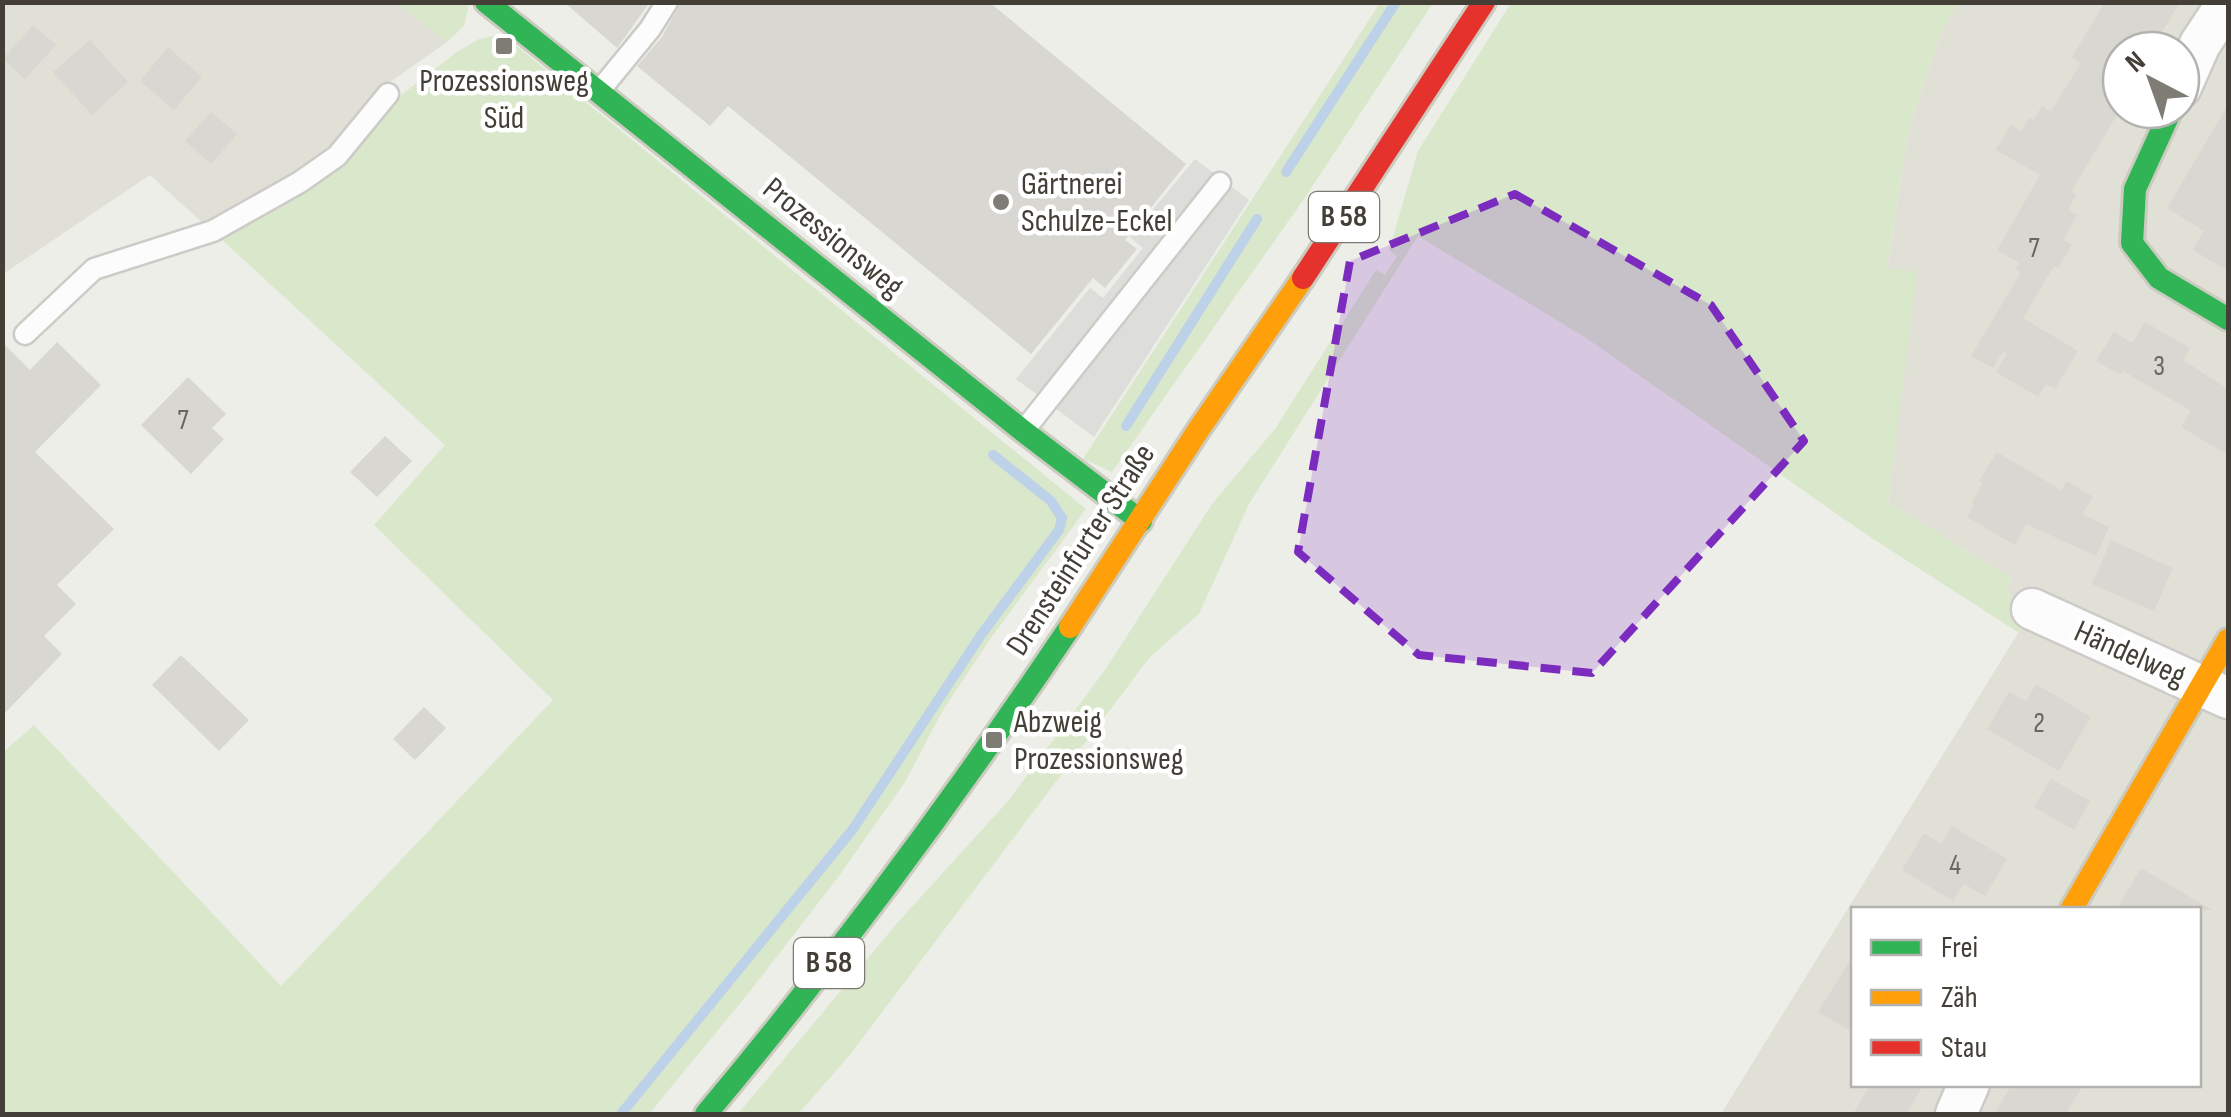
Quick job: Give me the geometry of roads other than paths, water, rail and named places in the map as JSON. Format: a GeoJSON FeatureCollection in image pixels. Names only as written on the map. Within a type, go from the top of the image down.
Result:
{"type":"FeatureCollection","features":[{"type":"Feature","properties":{"kind":"street","name":"Prozessionsweg"},"geometry":{"type":"LineString","coordinates":[[486,2],[1142,521]]}},
{"type":"Feature","properties":{"kind":"street","name":"Drensteinfurter Straße"},"geometry":{"type":"LineString","coordinates":[[706,1114],[786,1020],[994,740],[1142,521],[1199,429],[1341,223],[1484,2]]}},
{"type":"Feature","properties":{"kind":"street"},"geometry":{"type":"LineString","coordinates":[[2201,42],[2228,2]]}},
{"type":"Feature","properties":{"kind":"street"},"geometry":{"type":"LineString","coordinates":[[2162,130],[2135,189],[2132,243],[2159,278],[2228,319]]}},
{"type":"Feature","properties":{"kind":"street","name":"Händelweg"},"geometry":{"type":"LineString","coordinates":[[2032,609],[2215,692]]}},
{"type":"Feature","properties":{"kind":"street"},"geometry":{"type":"LineString","coordinates":[[2073,907],[2215,692],[2228,640]]}},
{"type":"Feature","properties":{"kind":"street"},"geometry":{"type":"LineString","coordinates":[[1956,1114],[1967,1087]]}},
{"type":"Feature","properties":{"kind":"lane"},"geometry":{"type":"LineString","coordinates":[[598,92],[668,2]]}},
{"type":"Feature","properties":{"kind":"lane"},"geometry":{"type":"LineString","coordinates":[[25,334],[94,269],[213,230],[300,182],[337,156],[388,94]]}},
{"type":"Feature","properties":{"kind":"lane"},"geometry":{"type":"LineString","coordinates":[[1024,431],[1220,183]]}},
{"type":"Feature","properties":{"kind":"waterway"},"geometry":{"type":"LineString","coordinates":[[1286,172],[1396,2]]}},
{"type":"Feature","properties":{"kind":"waterway"},"geometry":{"type":"LineString","coordinates":[[1126,426],[1257,219]]}},
{"type":"Feature","properties":{"kind":"waterway"},"geometry":{"type":"LineString","coordinates":[[621,1114],[853,829],[981,635],[1059,530],[1062,518],[1051,501],[993,455]]}},
{"type":"Feature","properties":{"kind":"place","name":"Prozessionsweg Süd"},"geometry":{"type":"Point","coordinates":[504,46]}},
{"type":"Feature","properties":{"kind":"place","name":"Gärtnerei Schulze-Eckel"},"geometry":{"type":"Point","coordinates":[1001,202]}},
{"type":"Feature","properties":{"kind":"place","name":"Abzweig Prozessionsweg"},"geometry":{"type":"Point","coordinates":[994,740]}}]}
